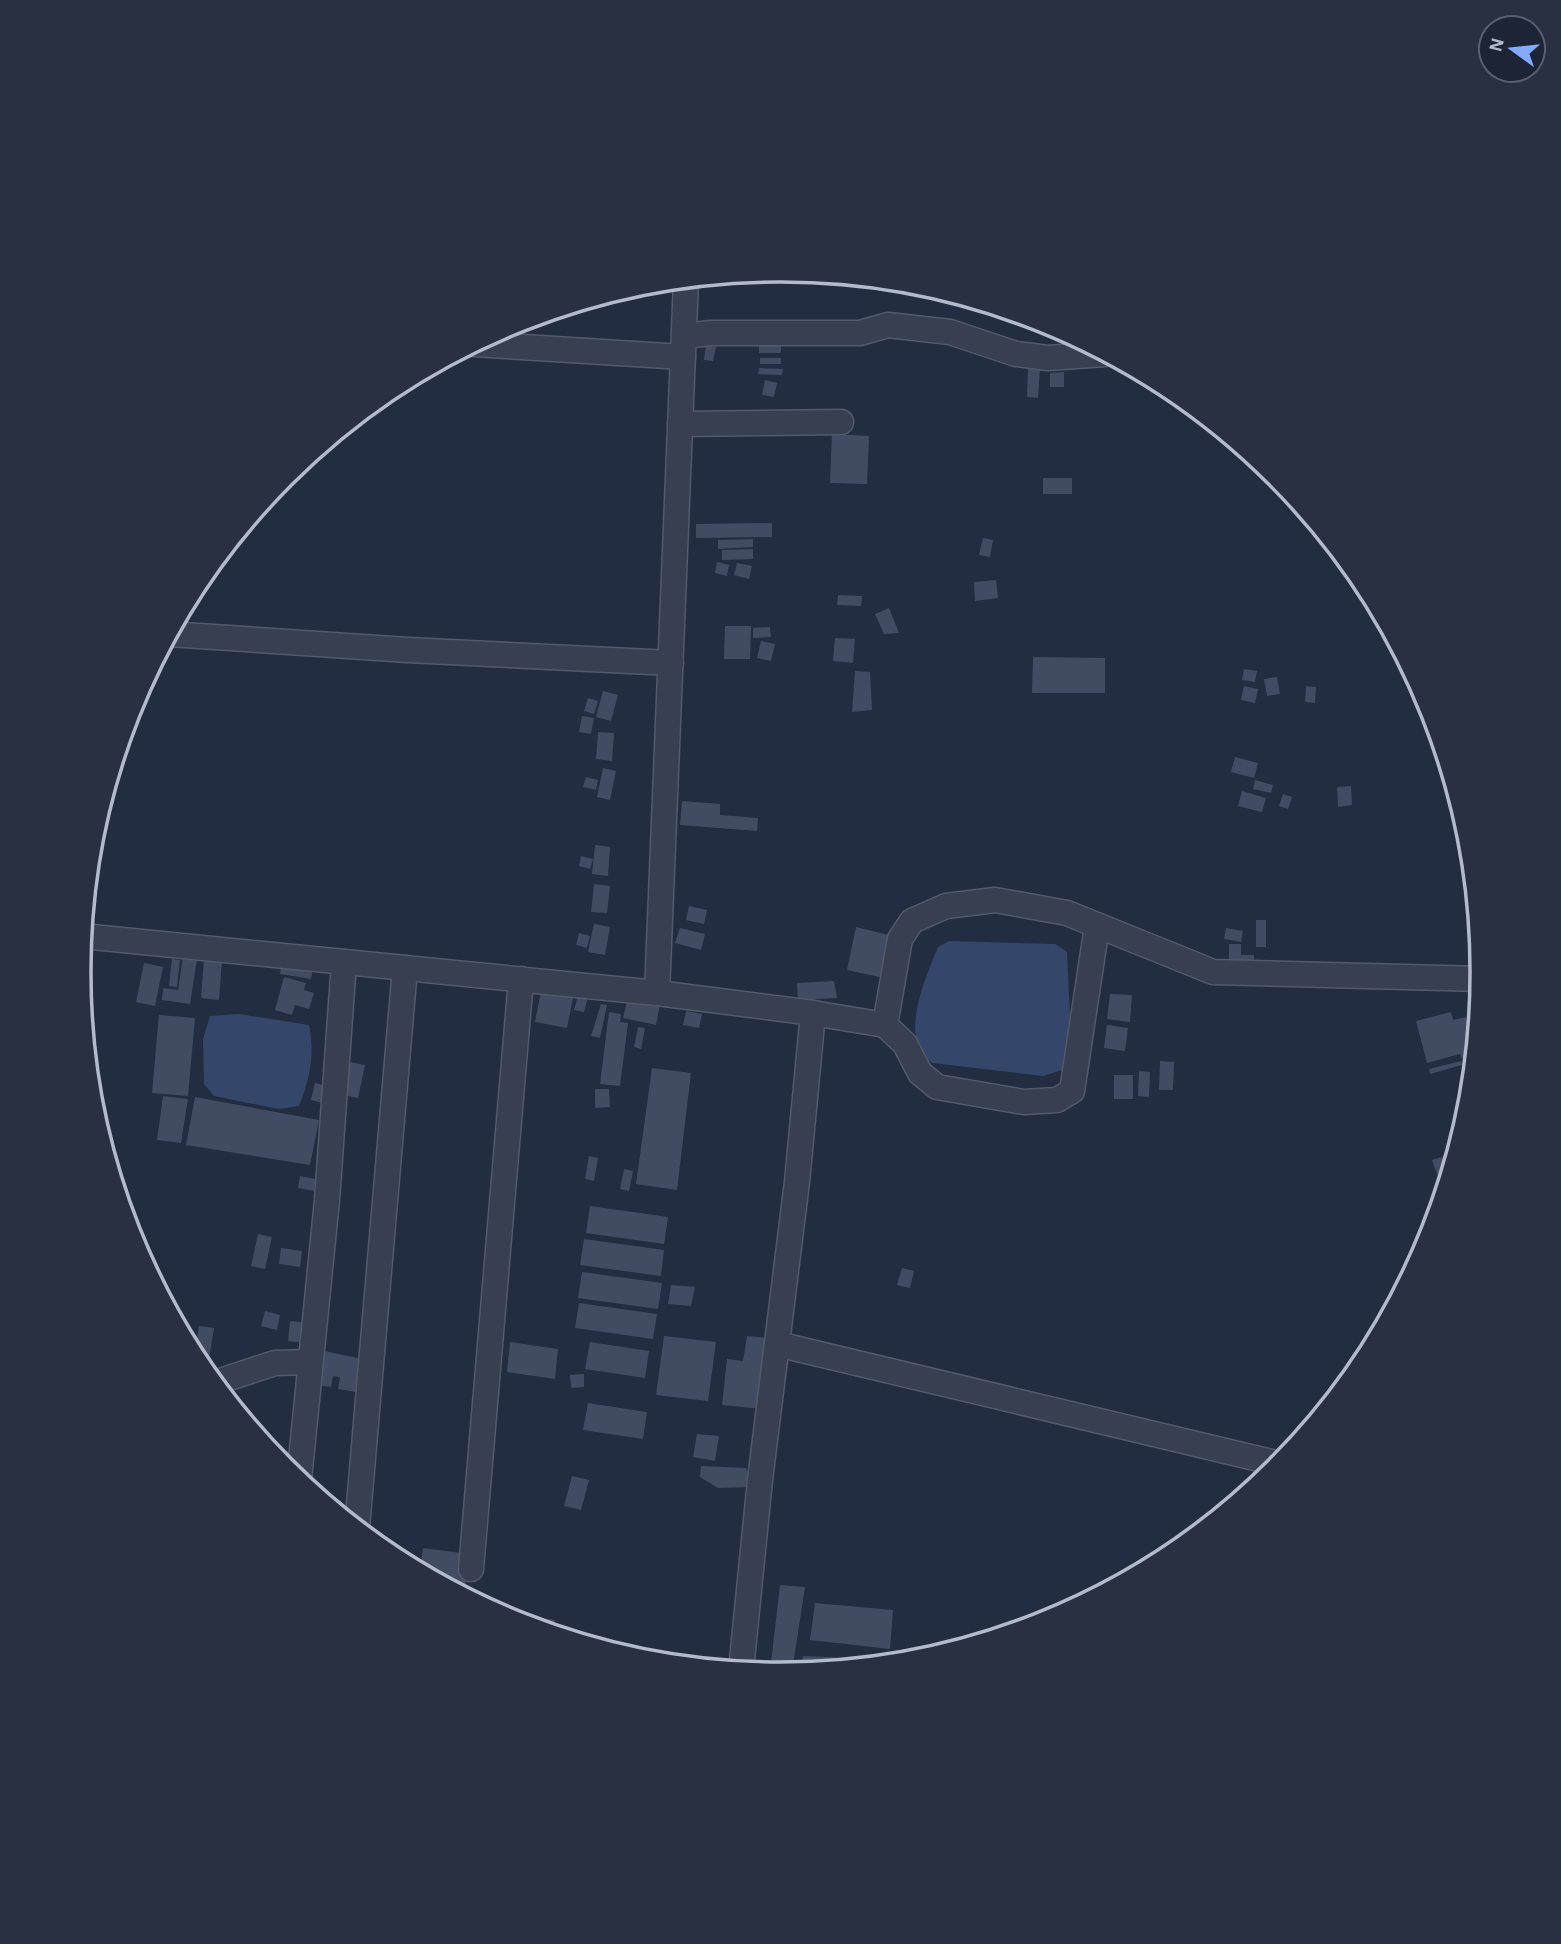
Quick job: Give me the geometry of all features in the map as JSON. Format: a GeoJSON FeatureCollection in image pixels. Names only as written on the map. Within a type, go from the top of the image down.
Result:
{"type":"FeatureCollection","features":[{"type":"Feature","properties":{"kind":"street"},"geometry":{"type":"LineString","coordinates":[[657,993],[686,289]]}},
{"type":"Feature","properties":{"kind":"street"},"geometry":{"type":"LineString","coordinates":[[497,344],[683,347],[711,333],[860,333],[888,325],[950,331],[1016,354],[1048,358],[1087,355]]}},
{"type":"Feature","properties":{"kind":"street"},"geometry":{"type":"LineString","coordinates":[[680,424],[841,422]]}},
{"type":"Feature","properties":{"kind":"street"},"geometry":{"type":"LineString","coordinates":[[179,635],[408,650],[671,663]]}},
{"type":"Feature","properties":{"kind":"street"},"geometry":{"type":"LineString","coordinates":[[885,1025],[900,939],[912,921],[946,906],[995,900],[1067,913],[1213,972],[1470,979]]}},
{"type":"Feature","properties":{"kind":"street"},"geometry":{"type":"LineString","coordinates":[[92,937],[657,993],[885,1025],[905,1044],[920,1073],[937,1087],[1024,1102],[1057,1100],[1072,1091],[1097,926]]}},
{"type":"Feature","properties":{"kind":"street"},"geometry":{"type":"LineString","coordinates":[[300,1467],[327,1200],[344,962]]}},
{"type":"Feature","properties":{"kind":"street"},"geometry":{"type":"LineString","coordinates":[[359,1517],[405,968]]}},
{"type":"Feature","properties":{"kind":"street"},"geometry":{"type":"LineString","coordinates":[[471,1569],[521,979]]}},
{"type":"Feature","properties":{"kind":"street"},"geometry":{"type":"LineString","coordinates":[[742,1660],[813,1013]]}},
{"type":"Feature","properties":{"kind":"street"},"geometry":{"type":"LineString","coordinates":[[777,1344],[1267,1461]]}},
{"type":"Feature","properties":{"kind":"street"},"geometry":{"type":"LineString","coordinates":[[224,1380],[275,1363],[310,1362]]}},
{"type":"Feature","properties":{"kind":"water"},"geometry":{"type":"Polygon","coordinates":[[[949,941],[1055,944],[1067,952],[1070,1017],[1062,1070],[1043,1076],[932,1063],[924,1055],[918,1046],[916,1034],[917,1009],[938,947],[949,941]]]}},
{"type":"Feature","properties":{"kind":"water"},"geometry":{"type":"Polygon","coordinates":[[[239,1014],[309,1025],[312,1046],[310,1066],[299,1106],[279,1109],[214,1096],[204,1084],[203,1039],[210,1016],[239,1014]]]}},
{"type":"Feature","properties":{"kind":"building"},"geometry":{"type":"Polygon","coordinates":[[[759,344],[781,344],[781,353],[759,353],[759,344]]]}},
{"type":"Feature","properties":{"kind":"building"},"geometry":{"type":"Polygon","coordinates":[[[706,345],[716,347],[713,361],[704,360],[706,345]]]}},
{"type":"Feature","properties":{"kind":"building"},"geometry":{"type":"Polygon","coordinates":[[[760,358],[781,358],[781,364],[760,364],[760,358]]]}},
{"type":"Feature","properties":{"kind":"building"},"geometry":{"type":"Polygon","coordinates":[[[759,368],[783,369],[782,375],[758,374],[759,368]]]}},
{"type":"Feature","properties":{"kind":"building"},"geometry":{"type":"Polygon","coordinates":[[[1028,369],[1040,369],[1038,398],[1027,397],[1028,369]]]}},
{"type":"Feature","properties":{"kind":"building"},"geometry":{"type":"Polygon","coordinates":[[[1064,372],[1064,387],[1050,387],[1050,373],[1064,372]]]}},
{"type":"Feature","properties":{"kind":"building"},"geometry":{"type":"Polygon","coordinates":[[[765,380],[777,383],[774,397],[762,395],[765,380]]]}},
{"type":"Feature","properties":{"kind":"building"},"geometry":{"type":"Polygon","coordinates":[[[832,434],[869,436],[867,484],[830,483],[832,434]]]}},
{"type":"Feature","properties":{"kind":"building"},"geometry":{"type":"Polygon","coordinates":[[[1043,478],[1072,478],[1072,494],[1043,494],[1043,478]]]}},
{"type":"Feature","properties":{"kind":"building"},"geometry":{"type":"Polygon","coordinates":[[[772,523],[772,537],[696,538],[696,524],[772,523]]]}},
{"type":"Feature","properties":{"kind":"building"},"geometry":{"type":"Polygon","coordinates":[[[983,538],[993,540],[990,557],[979,555],[983,538]]]}},
{"type":"Feature","properties":{"kind":"building"},"geometry":{"type":"Polygon","coordinates":[[[753,539],[753,547],[718,549],[718,540],[753,539]]]}},
{"type":"Feature","properties":{"kind":"building"},"geometry":{"type":"Polygon","coordinates":[[[753,549],[753,559],[722,560],[722,550],[753,549]]]}},
{"type":"Feature","properties":{"kind":"building"},"geometry":{"type":"Polygon","coordinates":[[[717,562],[729,565],[727,576],[715,573],[717,562]]]}},
{"type":"Feature","properties":{"kind":"building"},"geometry":{"type":"Polygon","coordinates":[[[737,563],[752,566],[749,579],[734,575],[737,563]]]}},
{"type":"Feature","properties":{"kind":"building"},"geometry":{"type":"Polygon","coordinates":[[[996,580],[998,598],[975,601],[974,582],[996,580]]]}},
{"type":"Feature","properties":{"kind":"building"},"geometry":{"type":"Polygon","coordinates":[[[838,595],[862,596],[861,606],[837,605],[838,595]]]}},
{"type":"Feature","properties":{"kind":"building"},"geometry":{"type":"Polygon","coordinates":[[[889,608],[899,633],[884,634],[875,614],[889,608]]]}},
{"type":"Feature","properties":{"kind":"building"},"geometry":{"type":"Polygon","coordinates":[[[725,626],[751,626],[750,659],[724,659],[725,626]]]}},
{"type":"Feature","properties":{"kind":"building"},"geometry":{"type":"Polygon","coordinates":[[[770,627],[771,637],[753,638],[753,628],[770,627]]]}},
{"type":"Feature","properties":{"kind":"building"},"geometry":{"type":"Polygon","coordinates":[[[835,638],[855,639],[853,663],[833,661],[835,638]]]}},
{"type":"Feature","properties":{"kind":"building"},"geometry":{"type":"Polygon","coordinates":[[[761,641],[775,644],[771,661],[757,658],[761,641]]]}},
{"type":"Feature","properties":{"kind":"building"},"geometry":{"type":"Polygon","coordinates":[[[1033,657],[1105,658],[1105,693],[1032,693],[1033,657]]]}},
{"type":"Feature","properties":{"kind":"building"},"geometry":{"type":"Polygon","coordinates":[[[1244,669],[1257,671],[1255,682],[1242,680],[1244,669]]]}},
{"type":"Feature","properties":{"kind":"building"},"geometry":{"type":"Polygon","coordinates":[[[855,671],[870,672],[872,710],[852,712],[855,671]]]}},
{"type":"Feature","properties":{"kind":"building"},"geometry":{"type":"Polygon","coordinates":[[[1277,677],[1280,694],[1267,696],[1264,679],[1277,677]]]}},
{"type":"Feature","properties":{"kind":"building"},"geometry":{"type":"Polygon","coordinates":[[[1244,686],[1258,689],[1255,703],[1241,700],[1244,686]]]}},
{"type":"Feature","properties":{"kind":"building"},"geometry":{"type":"Polygon","coordinates":[[[1306,686],[1316,687],[1315,703],[1305,702],[1306,686]]]}},
{"type":"Feature","properties":{"kind":"building"},"geometry":{"type":"Polygon","coordinates":[[[603,691],[618,695],[611,721],[596,717],[603,691]]]}},
{"type":"Feature","properties":{"kind":"building"},"geometry":{"type":"Polygon","coordinates":[[[588,698],[598,701],[594,714],[584,711],[588,698]]]}},
{"type":"Feature","properties":{"kind":"building"},"geometry":{"type":"Polygon","coordinates":[[[582,716],[594,718],[591,734],[579,732],[582,716]]]}},
{"type":"Feature","properties":{"kind":"building"},"geometry":{"type":"Polygon","coordinates":[[[598,732],[614,733],[612,761],[596,759],[598,732]]]}},
{"type":"Feature","properties":{"kind":"building"},"geometry":{"type":"Polygon","coordinates":[[[1235,757],[1258,763],[1254,778],[1231,772],[1235,757]]]}},
{"type":"Feature","properties":{"kind":"building"},"geometry":{"type":"Polygon","coordinates":[[[603,768],[616,771],[610,800],[597,797],[603,768]]]}},
{"type":"Feature","properties":{"kind":"building"},"geometry":{"type":"Polygon","coordinates":[[[586,777],[598,780],[596,790],[583,787],[586,777]]]}},
{"type":"Feature","properties":{"kind":"building"},"geometry":{"type":"Polygon","coordinates":[[[1255,780],[1273,785],[1271,793],[1253,789],[1255,780]]]}},
{"type":"Feature","properties":{"kind":"building"},"geometry":{"type":"Polygon","coordinates":[[[1351,786],[1352,805],[1338,807],[1337,787],[1351,786]]]}},
{"type":"Feature","properties":{"kind":"building"},"geometry":{"type":"Polygon","coordinates":[[[1242,791],[1266,798],[1262,812],[1238,806],[1242,791]]]}},
{"type":"Feature","properties":{"kind":"building"},"geometry":{"type":"Polygon","coordinates":[[[1283,794],[1292,797],[1288,809],[1279,806],[1283,794]]]}},
{"type":"Feature","properties":{"kind":"building"},"geometry":{"type":"Polygon","coordinates":[[[682,801],[720,804],[720,815],[758,818],[757,831],[680,825],[682,801]]]}},
{"type":"Feature","properties":{"kind":"building"},"geometry":{"type":"Polygon","coordinates":[[[595,845],[610,847],[608,876],[592,874],[595,845]]]}},
{"type":"Feature","properties":{"kind":"building"},"geometry":{"type":"Polygon","coordinates":[[[581,856],[593,859],[590,869],[579,866],[581,856]]]}},
{"type":"Feature","properties":{"kind":"building"},"geometry":{"type":"Polygon","coordinates":[[[594,884],[610,886],[607,913],[591,912],[594,884]]]}},
{"type":"Feature","properties":{"kind":"building"},"geometry":{"type":"Polygon","coordinates":[[[689,906],[707,910],[704,924],[686,920],[689,906]]]}},
{"type":"Feature","properties":{"kind":"building"},"geometry":{"type":"Polygon","coordinates":[[[1256,920],[1266,920],[1266,947],[1256,947],[1256,920]]]}},
{"type":"Feature","properties":{"kind":"building"},"geometry":{"type":"Polygon","coordinates":[[[594,924],[610,927],[605,955],[588,952],[594,924]]]}},
{"type":"Feature","properties":{"kind":"building"},"geometry":{"type":"Polygon","coordinates":[[[856,927],[893,936],[884,978],[847,970],[856,927]]]}},
{"type":"Feature","properties":{"kind":"building"},"geometry":{"type":"Polygon","coordinates":[[[680,928],[705,934],[701,950],[675,943],[680,928]]]}},
{"type":"Feature","properties":{"kind":"building"},"geometry":{"type":"Polygon","coordinates":[[[1226,928],[1243,931],[1241,942],[1224,939],[1226,928]]]}},
{"type":"Feature","properties":{"kind":"building"},"geometry":{"type":"Polygon","coordinates":[[[579,933],[590,936],[587,948],[576,945],[579,933]]]}},
{"type":"Feature","properties":{"kind":"building"},"geometry":{"type":"Polygon","coordinates":[[[1229,944],[1241,944],[1241,955],[1254,955],[1254,964],[1229,963],[1229,944]]]}},
{"type":"Feature","properties":{"kind":"building"},"geometry":{"type":"Polygon","coordinates":[[[183,957],[197,959],[190,1004],[162,1000],[163,988],[178,990],[183,957]]]}},
{"type":"Feature","properties":{"kind":"building"},"geometry":{"type":"Polygon","coordinates":[[[172,959],[180,960],[177,987],[169,986],[172,959]]]}},
{"type":"Feature","properties":{"kind":"building"},"geometry":{"type":"Polygon","coordinates":[[[204,959],[222,961],[219,1000],[201,998],[204,959]]]}},
{"type":"Feature","properties":{"kind":"building"},"geometry":{"type":"Polygon","coordinates":[[[144,963],[163,967],[155,1006],[136,1002],[144,963]]]}},
{"type":"Feature","properties":{"kind":"building"},"geometry":{"type":"Polygon","coordinates":[[[282,963],[313,969],[311,979],[280,974],[282,963]]]}},
{"type":"Feature","properties":{"kind":"building"},"geometry":{"type":"Polygon","coordinates":[[[284,977],[306,983],[304,990],[314,993],[309,1009],[295,1005],[292,1015],[275,1010],[284,977]]]}},
{"type":"Feature","properties":{"kind":"building"},"geometry":{"type":"Polygon","coordinates":[[[834,981],[837,998],[798,1000],[797,983],[834,981]]]}},
{"type":"Feature","properties":{"kind":"building"},"geometry":{"type":"Polygon","coordinates":[[[541,992],[573,998],[567,1028],[535,1022],[541,992]]]}},
{"type":"Feature","properties":{"kind":"building"},"geometry":{"type":"Polygon","coordinates":[[[1110,994],[1132,995],[1130,1022],[1107,1019],[1110,994]]]}},
{"type":"Feature","properties":{"kind":"building"},"geometry":{"type":"Polygon","coordinates":[[[578,995],[588,997],[584,1012],[574,1010],[578,995]]]}},
{"type":"Feature","properties":{"kind":"building"},"geometry":{"type":"Polygon","coordinates":[[[628,997],[660,1004],[656,1025],[623,1018],[628,997]]]}},
{"type":"Feature","properties":{"kind":"building"},"geometry":{"type":"Polygon","coordinates":[[[601,1004],[607,1005],[600,1038],[591,1036],[601,1004]]]}},
{"type":"Feature","properties":{"kind":"building"},"geometry":{"type":"Polygon","coordinates":[[[686,1011],[702,1014],[699,1028],[683,1025],[686,1011]]]}},
{"type":"Feature","properties":{"kind":"building"},"geometry":{"type":"Polygon","coordinates":[[[609,1012],[621,1014],[620,1022],[628,1023],[620,1086],[600,1084],[609,1012]]]}},
{"type":"Feature","properties":{"kind":"building"},"geometry":{"type":"Polygon","coordinates":[[[1451,1012],[1453,1020],[1466,1017],[1468,1026],[1465,1057],[1461,1058],[1460,1054],[1427,1063],[1416,1021],[1451,1012]]]}},
{"type":"Feature","properties":{"kind":"building"},"geometry":{"type":"Polygon","coordinates":[[[159,1015],[195,1018],[188,1096],[152,1093],[159,1015]]]}},
{"type":"Feature","properties":{"kind":"building"},"geometry":{"type":"Polygon","coordinates":[[[1107,1025],[1128,1028],[1125,1051],[1104,1048],[1107,1025]]]}},
{"type":"Feature","properties":{"kind":"building"},"geometry":{"type":"Polygon","coordinates":[[[638,1027],[645,1028],[641,1049],[634,1047],[638,1027]]]}},
{"type":"Feature","properties":{"kind":"building"},"geometry":{"type":"Polygon","coordinates":[[[345,1061],[365,1065],[358,1098],[338,1094],[345,1061]]]}},
{"type":"Feature","properties":{"kind":"building"},"geometry":{"type":"Polygon","coordinates":[[[1160,1061],[1174,1062],[1173,1090],[1159,1090],[1160,1061]]]}},
{"type":"Feature","properties":{"kind":"building"},"geometry":{"type":"Polygon","coordinates":[[[1461,1061],[1462,1065],[1430,1074],[1429,1069],[1461,1061]]]}},
{"type":"Feature","properties":{"kind":"building"},"geometry":{"type":"Polygon","coordinates":[[[652,1068],[691,1073],[677,1190],[636,1184],[652,1068]]]}},
{"type":"Feature","properties":{"kind":"building"},"geometry":{"type":"Polygon","coordinates":[[[1139,1071],[1150,1072],[1149,1097],[1138,1096],[1139,1071]]]}},
{"type":"Feature","properties":{"kind":"building"},"geometry":{"type":"Polygon","coordinates":[[[1114,1075],[1133,1075],[1133,1099],[1114,1099],[1114,1075]]]}},
{"type":"Feature","properties":{"kind":"building"},"geometry":{"type":"Polygon","coordinates":[[[315,1083],[327,1086],[323,1103],[311,1100],[315,1083]]]}},
{"type":"Feature","properties":{"kind":"building"},"geometry":{"type":"Polygon","coordinates":[[[595,1089],[609,1089],[610,1107],[595,1108],[595,1089]]]}},
{"type":"Feature","properties":{"kind":"building"},"geometry":{"type":"Polygon","coordinates":[[[163,1096],[188,1099],[181,1143],[157,1140],[163,1096]]]}},
{"type":"Feature","properties":{"kind":"building"},"geometry":{"type":"Polygon","coordinates":[[[195,1097],[319,1120],[310,1165],[186,1145],[195,1097]]]}},
{"type":"Feature","properties":{"kind":"building"},"geometry":{"type":"Polygon","coordinates":[[[589,1156],[598,1158],[594,1181],[585,1179],[589,1156]]]}},
{"type":"Feature","properties":{"kind":"building"},"geometry":{"type":"Polygon","coordinates":[[[1442,1157],[1444,1161],[1438,1178],[1432,1160],[1442,1157]]]}},
{"type":"Feature","properties":{"kind":"building"},"geometry":{"type":"Polygon","coordinates":[[[624,1169],[633,1171],[629,1191],[620,1189],[624,1169]]]}},
{"type":"Feature","properties":{"kind":"building"},"geometry":{"type":"Polygon","coordinates":[[[300,1176],[316,1179],[314,1191],[298,1188],[300,1176]]]}},
{"type":"Feature","properties":{"kind":"building"},"geometry":{"type":"Polygon","coordinates":[[[590,1206],[668,1217],[664,1244],[586,1233],[590,1206]]]}},
{"type":"Feature","properties":{"kind":"building"},"geometry":{"type":"Polygon","coordinates":[[[258,1234],[272,1237],[265,1269],[251,1266],[258,1234]]]}},
{"type":"Feature","properties":{"kind":"building"},"geometry":{"type":"Polygon","coordinates":[[[584,1239],[664,1250],[661,1276],[580,1265],[584,1239]]]}},
{"type":"Feature","properties":{"kind":"building"},"geometry":{"type":"Polygon","coordinates":[[[281,1248],[302,1251],[300,1267],[279,1264],[281,1248]]]}},
{"type":"Feature","properties":{"kind":"building"},"geometry":{"type":"Polygon","coordinates":[[[902,1268],[914,1271],[910,1288],[897,1285],[902,1268]]]}},
{"type":"Feature","properties":{"kind":"building"},"geometry":{"type":"Polygon","coordinates":[[[582,1272],[662,1283],[658,1309],[578,1298],[582,1272]]]}},
{"type":"Feature","properties":{"kind":"building"},"geometry":{"type":"Polygon","coordinates":[[[671,1285],[695,1287],[691,1306],[668,1304],[671,1285]]]}},
{"type":"Feature","properties":{"kind":"building"},"geometry":{"type":"Polygon","coordinates":[[[579,1303],[657,1314],[653,1339],[575,1328],[579,1303]]]}},
{"type":"Feature","properties":{"kind":"building"},"geometry":{"type":"Polygon","coordinates":[[[265,1311],[280,1315],[277,1330],[261,1326],[265,1311]]]}},
{"type":"Feature","properties":{"kind":"building"},"geometry":{"type":"Polygon","coordinates":[[[290,1321],[309,1323],[306,1343],[288,1341],[290,1321]]]}},
{"type":"Feature","properties":{"kind":"building"},"geometry":{"type":"Polygon","coordinates":[[[199,1326],[214,1328],[209,1358],[207,1355],[197,1339],[199,1326]]]}},
{"type":"Feature","properties":{"kind":"building"},"geometry":{"type":"Polygon","coordinates":[[[664,1336],[716,1342],[708,1401],[656,1395],[664,1336]]]}},
{"type":"Feature","properties":{"kind":"building"},"geometry":{"type":"Polygon","coordinates":[[[747,1336],[771,1338],[763,1409],[722,1405],[727,1359],[743,1361],[747,1336]]]}},
{"type":"Feature","properties":{"kind":"building"},"geometry":{"type":"Polygon","coordinates":[[[510,1342],[558,1349],[555,1379],[507,1372],[510,1342]]]}},
{"type":"Feature","properties":{"kind":"building"},"geometry":{"type":"Polygon","coordinates":[[[590,1342],[649,1351],[645,1378],[585,1369],[590,1342]]]}},
{"type":"Feature","properties":{"kind":"building"},"geometry":{"type":"Polygon","coordinates":[[[324,1351],[363,1359],[356,1392],[338,1389],[340,1377],[333,1376],[331,1387],[317,1385],[324,1351]]]}},
{"type":"Feature","properties":{"kind":"building"},"geometry":{"type":"Polygon","coordinates":[[[584,1374],[584,1387],[571,1388],[570,1375],[584,1374]]]}},
{"type":"Feature","properties":{"kind":"building"},"geometry":{"type":"Polygon","coordinates":[[[588,1403],[647,1412],[643,1439],[583,1430],[588,1403]]]}},
{"type":"Feature","properties":{"kind":"building"},"geometry":{"type":"Polygon","coordinates":[[[697,1434],[719,1436],[715,1461],[693,1457],[697,1434]]]}},
{"type":"Feature","properties":{"kind":"building"},"geometry":{"type":"Polygon","coordinates":[[[701,1466],[746,1468],[752,1487],[718,1488],[700,1477],[701,1466]]]}},
{"type":"Feature","properties":{"kind":"building"},"geometry":{"type":"Polygon","coordinates":[[[572,1476],[589,1480],[581,1510],[564,1506],[572,1476]]]}},
{"type":"Feature","properties":{"kind":"building"},"geometry":{"type":"Polygon","coordinates":[[[423,1548],[469,1554],[466,1585],[436,1569],[421,1560],[423,1548]]]}},
{"type":"Feature","properties":{"kind":"building"},"geometry":{"type":"Polygon","coordinates":[[[780,1585],[805,1587],[794,1661],[771,1662],[780,1585]]]}},
{"type":"Feature","properties":{"kind":"building"},"geometry":{"type":"Polygon","coordinates":[[[815,1603],[893,1610],[890,1649],[810,1640],[815,1603]]]}},
{"type":"Feature","properties":{"kind":"building"},"geometry":{"type":"Polygon","coordinates":[[[803,1656],[849,1658],[826,1660],[802,1661],[803,1656]]]}}]}
